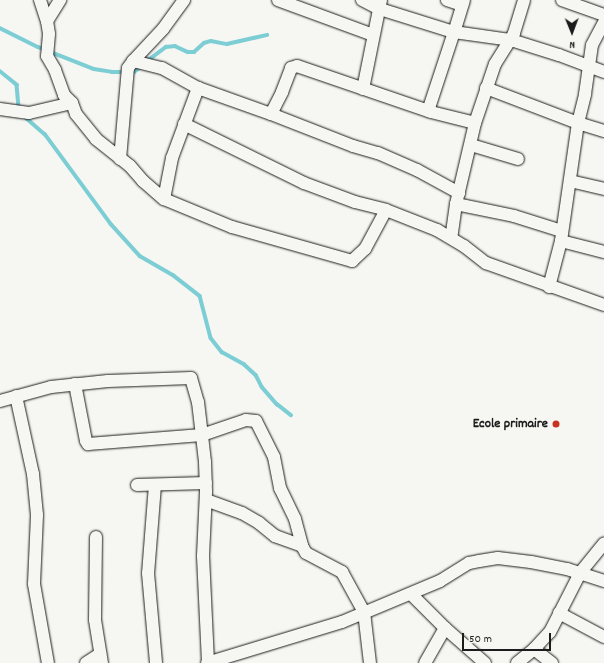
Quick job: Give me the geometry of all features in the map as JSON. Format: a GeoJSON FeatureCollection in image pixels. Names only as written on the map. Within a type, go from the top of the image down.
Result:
{"type":"FeatureCollection","features":[{"type":"Feature","properties":{"kind":"street"},"geometry":{"type":"LineString","coordinates":[[40,0],[47,21],[49,34],[47,56],[55,70],[64,95],[72,103],[76,114],[96,139],[164,199],[232,227],[352,261],[365,249],[386,210]]}},
{"type":"Feature","properties":{"kind":"street"},"geometry":{"type":"LineString","coordinates":[[47,21],[60,0]]}},
{"type":"Feature","properties":{"kind":"street"},"geometry":{"type":"LineString","coordinates":[[120,159],[128,68],[163,30],[184,0]]}},
{"type":"Feature","properties":{"kind":"street"},"geometry":{"type":"LineString","coordinates":[[278,0],[373,34]]}},
{"type":"Feature","properties":{"kind":"street"},"geometry":{"type":"LineString","coordinates":[[362,0],[380,4],[454,32],[510,40],[559,55],[604,72]]}},
{"type":"Feature","properties":{"kind":"street"},"geometry":{"type":"LineString","coordinates":[[428,111],[463,3],[447,0]]}},
{"type":"Feature","properties":{"kind":"street"},"geometry":{"type":"LineString","coordinates":[[451,238],[475,123],[486,88],[498,58],[510,40],[524,0]]}},
{"type":"Feature","properties":{"kind":"street"},"geometry":{"type":"LineString","coordinates":[[562,0],[604,15]]}},
{"type":"Feature","properties":{"kind":"street"},"geometry":{"type":"LineString","coordinates":[[363,89],[380,4]]}},
{"type":"Feature","properties":{"kind":"street"},"geometry":{"type":"LineString","coordinates":[[550,287],[561,236],[578,123],[585,94],[592,45],[604,22]]}},
{"type":"Feature","properties":{"kind":"street"},"geometry":{"type":"LineString","coordinates":[[133,61],[162,68],[198,88],[400,162],[458,199],[514,216],[604,252]]}},
{"type":"Feature","properties":{"kind":"street"},"geometry":{"type":"LineString","coordinates":[[271,114],[293,66],[300,67],[428,111],[475,123]]}},
{"type":"Feature","properties":{"kind":"street"},"geometry":{"type":"LineString","coordinates":[[164,199],[172,158],[198,88]]}},
{"type":"Feature","properties":{"kind":"street"},"geometry":{"type":"LineString","coordinates":[[486,88],[578,123],[604,131]]}},
{"type":"Feature","properties":{"kind":"street"},"geometry":{"type":"LineString","coordinates":[[0,109],[29,113],[72,103]]}},
{"type":"Feature","properties":{"kind":"street"},"geometry":{"type":"LineString","coordinates":[[184,124],[304,183],[355,202],[386,210],[425,225],[464,246],[486,263],[604,306]]}},
{"type":"Feature","properties":{"kind":"street"},"geometry":{"type":"LineString","coordinates":[[471,145],[518,159]]}},
{"type":"Feature","properties":{"kind":"street"},"geometry":{"type":"LineString","coordinates":[[570,181],[604,189]]}},
{"type":"Feature","properties":{"kind":"street"},"geometry":{"type":"LineString","coordinates":[[0,401],[51,387],[75,384],[108,381],[191,378],[198,402],[206,483],[203,556],[208,663],[342,622],[440,581],[469,563],[498,558],[530,562],[580,573],[604,581]]}},
{"type":"Feature","properties":{"kind":"street"},"geometry":{"type":"LineString","coordinates":[[75,384],[86,441],[88,444],[202,435],[246,420],[258,422],[274,457],[280,488],[295,519],[302,546],[309,556],[328,563],[342,572],[364,612],[370,663]]}},
{"type":"Feature","properties":{"kind":"street"},"geometry":{"type":"LineString","coordinates":[[16,396],[33,474],[37,515],[34,584],[48,663]]}},
{"type":"Feature","properties":{"kind":"street"},"geometry":{"type":"LineString","coordinates":[[137,485],[206,483]]}},
{"type":"Feature","properties":{"kind":"street"},"geometry":{"type":"LineString","coordinates":[[155,485],[148,572],[156,663]]}},
{"type":"Feature","properties":{"kind":"street"},"geometry":{"type":"LineString","coordinates":[[206,500],[242,514],[259,523],[275,536],[302,546]]}},
{"type":"Feature","properties":{"kind":"street"},"geometry":{"type":"LineString","coordinates":[[86,663],[101,658],[95,620],[96,537]]}},
{"type":"Feature","properties":{"kind":"street"},"geometry":{"type":"LineString","coordinates":[[517,663],[534,649],[550,632],[580,573],[604,543]]}},
{"type":"Feature","properties":{"kind":"street"},"geometry":{"type":"LineString","coordinates":[[411,594],[445,628],[485,663]]}},
{"type":"Feature","properties":{"kind":"street"},"geometry":{"type":"LineString","coordinates":[[559,613],[604,637]]}},
{"type":"Feature","properties":{"kind":"street"},"geometry":{"type":"LineString","coordinates":[[425,663],[445,628]]}},
{"type":"Feature","properties":{"kind":"street"},"geometry":{"type":"LineString","coordinates":[[534,649],[552,663]]}},
{"type":"Feature","properties":{"kind":"waterway"},"geometry":{"type":"LineString","coordinates":[[0,28],[38,47],[94,69],[112,72],[134,72],[142,66]]}},
{"type":"Feature","properties":{"kind":"waterway"},"geometry":{"type":"LineString","coordinates":[[146,62],[166,47],[175,46],[188,52],[194,52],[204,43],[211,41],[227,44],[267,35]]}},
{"type":"Feature","properties":{"kind":"waterway"},"geometry":{"type":"LineString","coordinates":[[0,71],[17,85],[19,110]]}},
{"type":"Feature","properties":{"kind":"waterway"},"geometry":{"type":"LineString","coordinates":[[24,116],[45,134],[111,224],[140,256],[173,275],[200,296],[211,338],[222,352],[244,364],[256,375],[262,387],[277,404],[291,415]]}},
{"type":"Feature","properties":{"kind":"place","name":"Ecole primaire"},"geometry":{"type":"Point","coordinates":[556,424]}}]}
